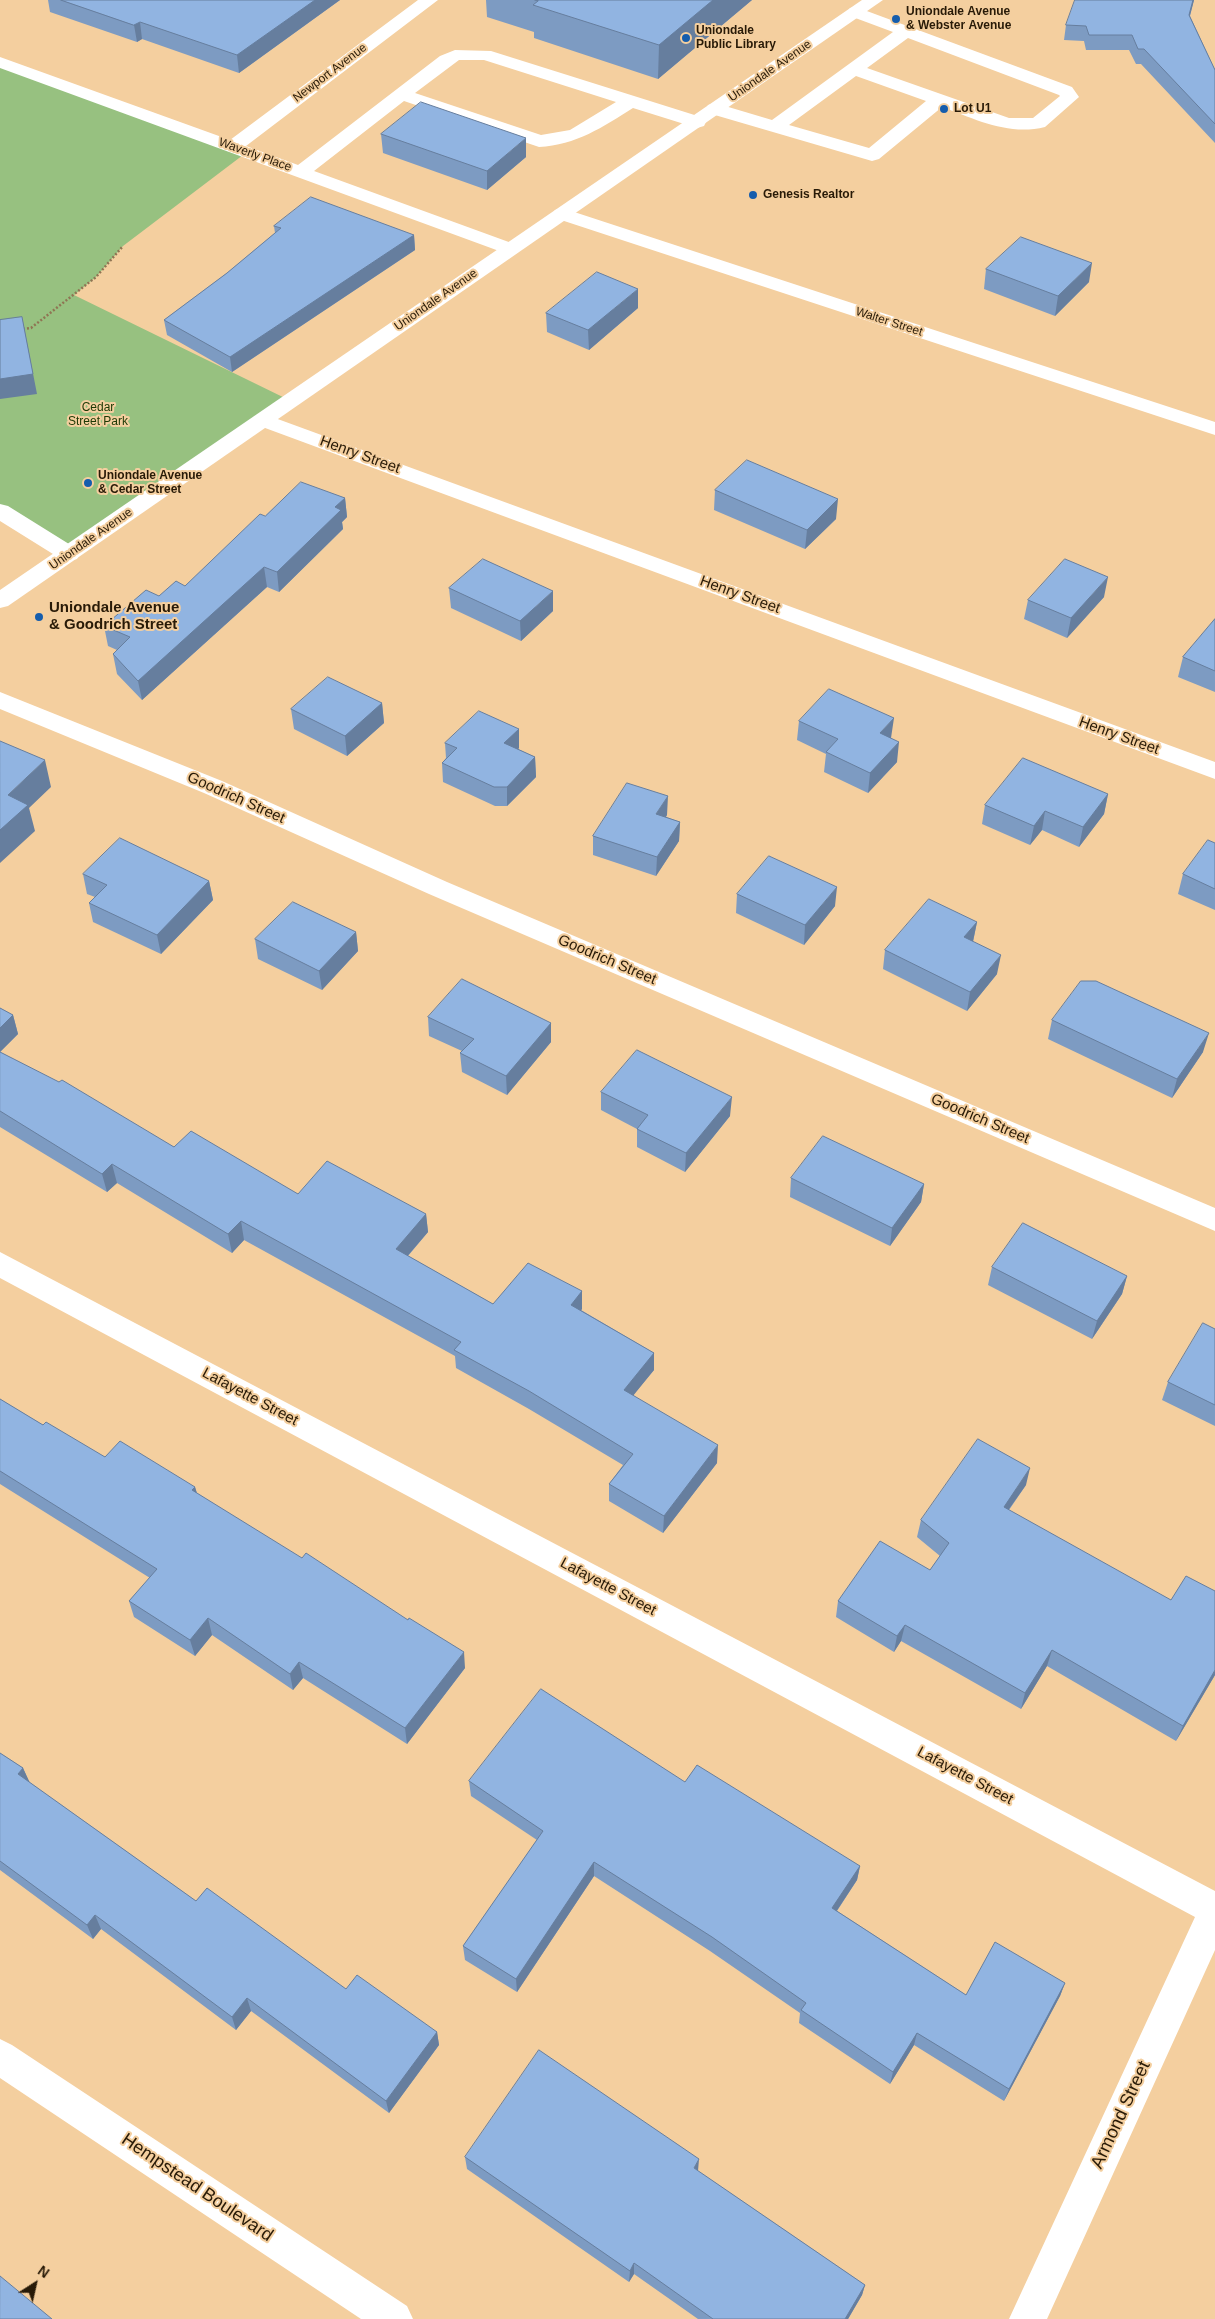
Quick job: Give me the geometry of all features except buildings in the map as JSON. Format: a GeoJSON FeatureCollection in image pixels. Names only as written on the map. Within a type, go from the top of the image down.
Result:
{"type":"FeatureCollection","features":[{"type":"Feature","properties":{"kind":"street","name":"Newport Avenue"},"geometry":{"type":"LineString","coordinates":[[232,147],[429,0]]}},
{"type":"Feature","properties":{"kind":"street","name":"Uniondale Avenue"},"geometry":{"type":"LineString","coordinates":[[0,601],[874,0]]}},
{"type":"Feature","properties":{"kind":"street"},"geometry":{"type":"LineString","coordinates":[[852,69],[994,122],[1007,124],[1038,123],[1070,98],[1066,91],[856,12]]}},
{"type":"Feature","properties":{"kind":"street"},"geometry":{"type":"LineString","coordinates":[[775,127],[906,31]]}},
{"type":"Feature","properties":{"kind":"street"},"geometry":{"type":"LineString","coordinates":[[300,172],[446,60],[456,55],[485,54],[697,122]]}},
{"type":"Feature","properties":{"kind":"street","name":"Waverly Place"},"geometry":{"type":"LineString","coordinates":[[0,62],[510,249]]}},
{"type":"Feature","properties":{"kind":"street"},"geometry":{"type":"LineString","coordinates":[[401,94],[539,141],[555,142],[578,135],[631,101]]}},
{"type":"Feature","properties":{"kind":"street"},"geometry":{"type":"LineString","coordinates":[[715,109],[872,155],[938,101]]}},
{"type":"Feature","properties":{"kind":"street","name":"Walter Street"},"geometry":{"type":"LineString","coordinates":[[562,214],[1215,429]]}},
{"type":"Feature","properties":{"kind":"street","name":"Henry Street"},"geometry":{"type":"LineString","coordinates":[[264,420],[1215,771]]}},
{"type":"Feature","properties":{"kind":"street"},"geometry":{"type":"LineString","coordinates":[[0,511],[69,554]]}},
{"type":"Feature","properties":{"kind":"street","name":"Goodrich Street"},"geometry":{"type":"LineString","coordinates":[[0,700],[212,787],[438,888],[1215,1220]]}},
{"type":"Feature","properties":{"kind":"street","name":"Lafayette Street"},"geometry":{"type":"LineString","coordinates":[[0,1264],[1215,1910]]}},
{"type":"Feature","properties":{"kind":"street","name":"Armond Street"},"geometry":{"type":"LineString","coordinates":[[1028,2319],[1215,1910]]}},
{"type":"Feature","properties":{"kind":"street","name":"Hempstead Boulevard"},"geometry":{"type":"LineString","coordinates":[[0,2057],[394,2319]]}},
{"type":"Feature","properties":{"kind":"path"},"geometry":{"type":"LineString","coordinates":[[16,330],[31,328],[96,277],[123,246]]}},
{"type":"Feature","properties":{"kind":"green space","name":"Cedar Street Park"},"geometry":{"type":"Polygon","coordinates":[[[0,62],[247,152],[123,246],[96,277],[74,295],[291,401],[69,554],[0,510],[0,62]]]}},
{"type":"Feature","properties":{"kind":"place","name":"Uniondale Avenue & Webster Avenue"},"geometry":{"type":"Point","coordinates":[896,19]}},
{"type":"Feature","properties":{"kind":"place","name":"Uniondale Public Library"},"geometry":{"type":"Point","coordinates":[686,38]}},
{"type":"Feature","properties":{"kind":"place","name":"Lot U1"},"geometry":{"type":"Point","coordinates":[944,109]}},
{"type":"Feature","properties":{"kind":"place","name":"Genesis Realtor"},"geometry":{"type":"Point","coordinates":[753,195]}},
{"type":"Feature","properties":{"kind":"place","name":"Uniondale Avenue & Cedar Street"},"geometry":{"type":"Point","coordinates":[88,483]}},
{"type":"Feature","properties":{"kind":"place","name":"Uniondale Avenue & Goodrich Street"},"geometry":{"type":"Point","coordinates":[39,617]}}]}
